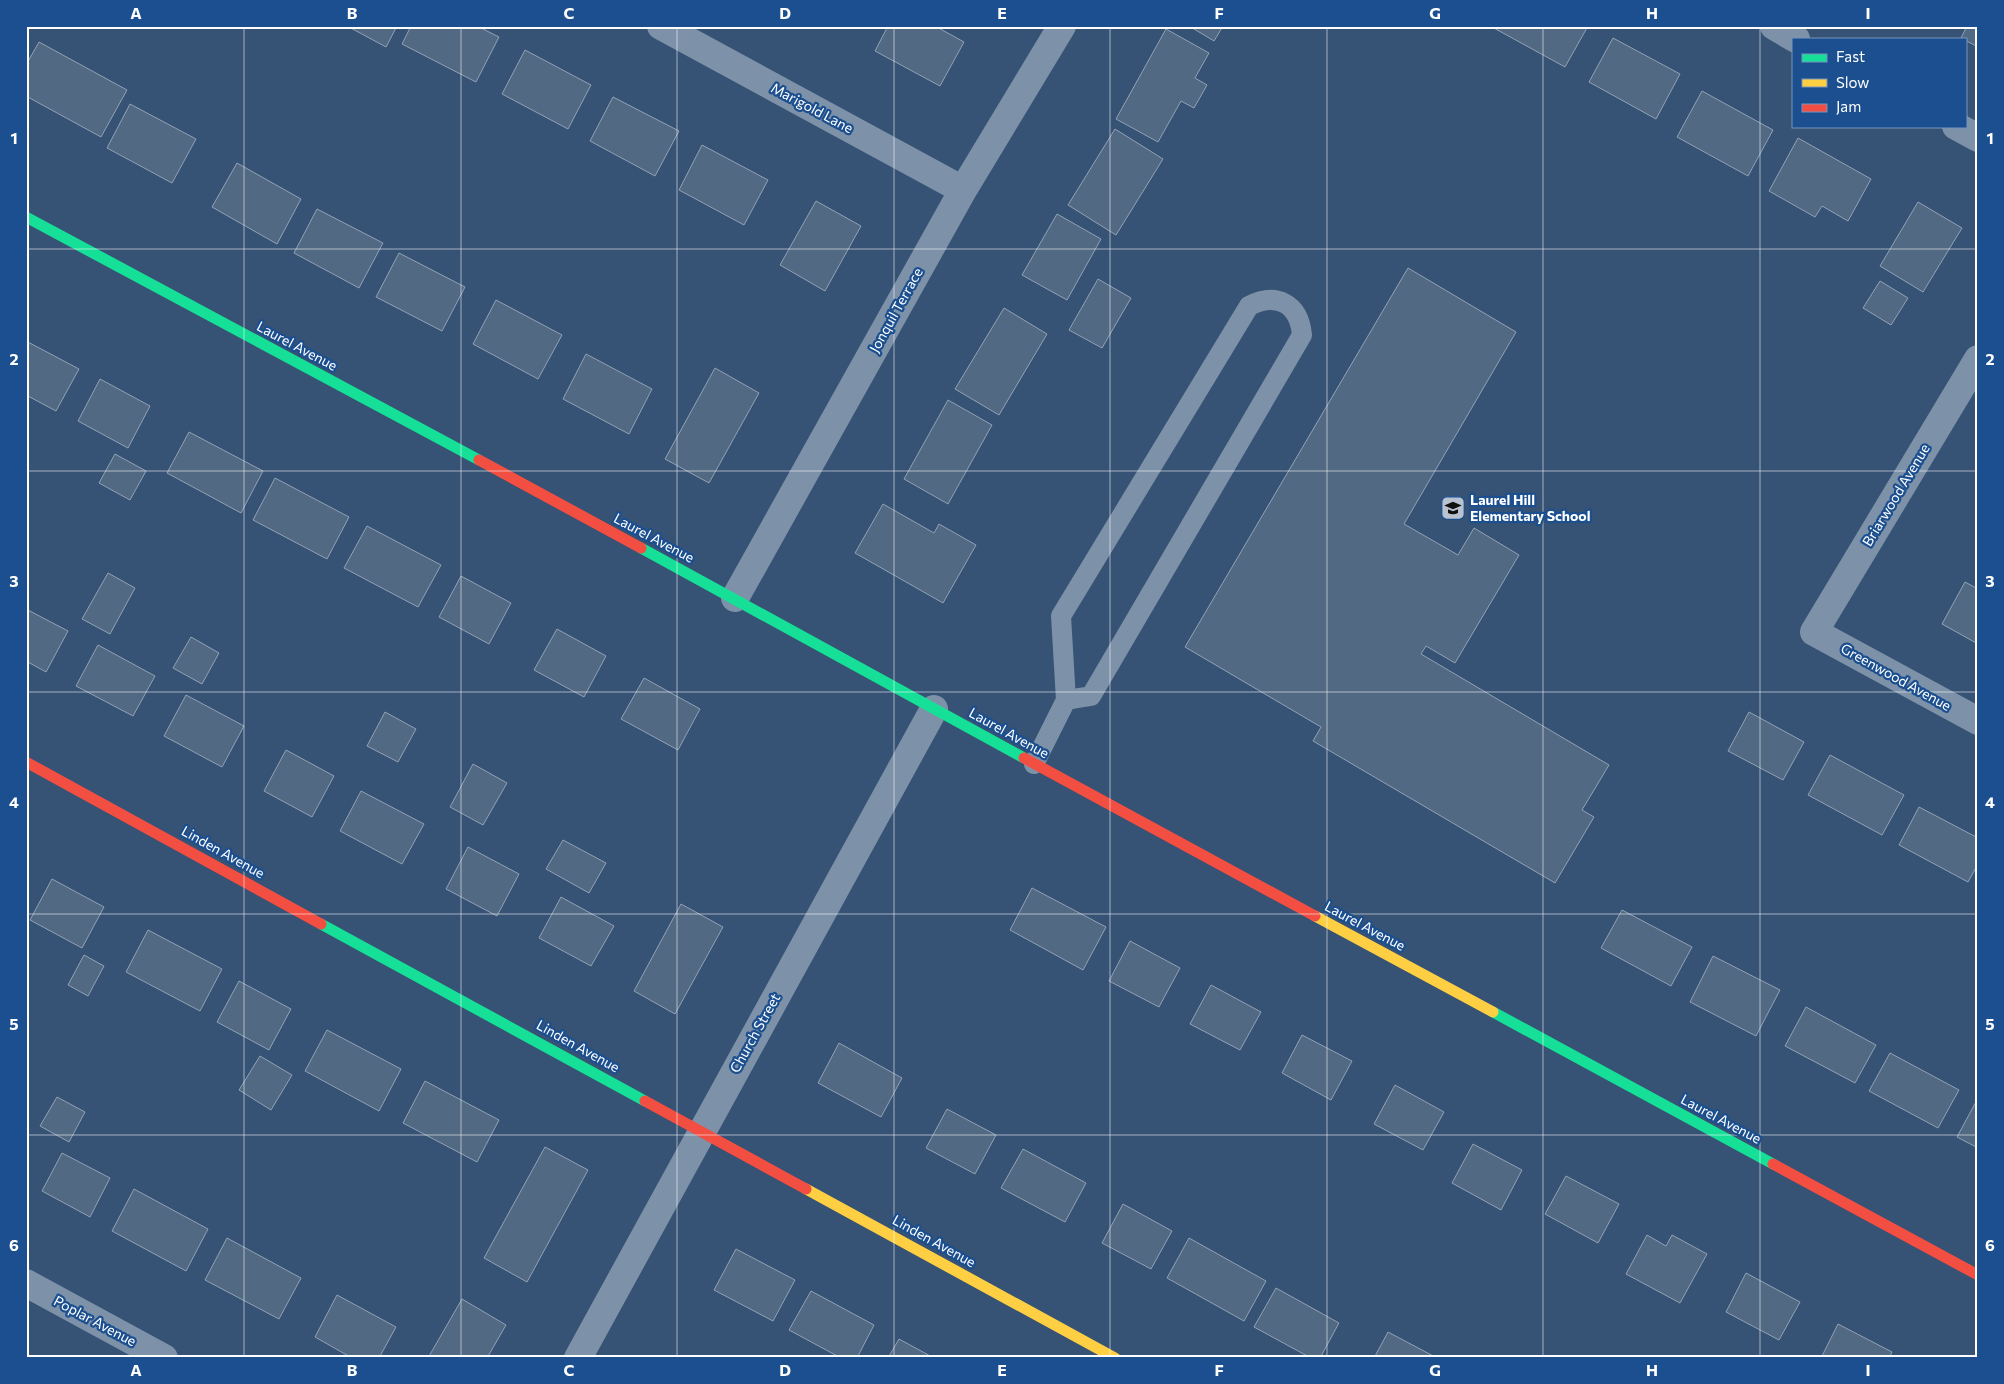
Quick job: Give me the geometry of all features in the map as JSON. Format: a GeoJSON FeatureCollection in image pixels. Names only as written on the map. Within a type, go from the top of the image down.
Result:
{"type":"FeatureCollection","features":[{"type":"Feature","properties":{"kind":"street","name":"Marigold Lane"},"geometry":{"type":"LineString","coordinates":[[661,26],[963,190]]}},
{"type":"Feature","properties":{"kind":"street","name":"Jonquil Terrace"},"geometry":{"type":"LineString","coordinates":[[735,598],[963,190],[1062,26]]}},
{"type":"Feature","properties":{"kind":"street"},"geometry":{"type":"LineString","coordinates":[[1774,26],[1794,38]]}},
{"type":"Feature","properties":{"kind":"street"},"geometry":{"type":"LineString","coordinates":[[1960,128],[1978,138]]}},
{"type":"Feature","properties":{"kind":"street","name":"Laurel Avenue"},"geometry":{"type":"LineString","coordinates":[[26,217],[735,598],[1034,764],[1978,1275]]}},
{"type":"Feature","properties":{"kind":"street","name":"Briarwood Avenue"},"geometry":{"type":"LineString","coordinates":[[1814,632],[1978,359]]}},
{"type":"Feature","properties":{"kind":"street","name":"Greenwood Avenue"},"geometry":{"type":"LineString","coordinates":[[1814,632],[1978,722]]}},
{"type":"Feature","properties":{"kind":"street","name":"Church Street"},"geometry":{"type":"LineString","coordinates":[[578,1358],[934,709]]}},
{"type":"Feature","properties":{"kind":"street","name":"Linden Avenue"},"geometry":{"type":"LineString","coordinates":[[26,762],[702,1130],[1115,1358]]}},
{"type":"Feature","properties":{"kind":"street","name":"Poplar Avenue"},"geometry":{"type":"LineString","coordinates":[[26,1283],[164,1358]]}},
{"type":"Feature","properties":{"kind":"lane"},"geometry":{"type":"LineString","coordinates":[[1034,764],[1066,700],[1061,616],[1248,306],[1269,299],[1280,301],[1297,314],[1301,324],[1302,335],[1091,696],[1066,700]]}},
{"type":"Feature","properties":{"kind":"building"},"geometry":{"type":"Polygon","coordinates":[[[347,26],[397,26],[386,47],[347,26]]]}},
{"type":"Feature","properties":{"kind":"building"},"geometry":{"type":"Polygon","coordinates":[[[411,26],[477,26],[499,37],[476,82],[402,44],[411,26]]]}},
{"type":"Feature","properties":{"kind":"building"},"geometry":{"type":"Polygon","coordinates":[[[888,26],[935,26],[964,42],[940,86],[875,51],[888,26]]]}},
{"type":"Feature","properties":{"kind":"building"},"geometry":{"type":"Polygon","coordinates":[[[1189,26],[1223,26],[1214,41],[1189,26]]]}},
{"type":"Feature","properties":{"kind":"building"},"geometry":{"type":"Polygon","coordinates":[[[1493,26],[1588,26],[1565,67],[1492,27],[1493,26]]]}},
{"type":"Feature","properties":{"kind":"building"},"geometry":{"type":"Polygon","coordinates":[[[1967,26],[1978,26],[1978,47],[1966,41],[1966,38],[1961,38],[1967,26]]]}},
{"type":"Feature","properties":{"kind":"building"},"geometry":{"type":"Polygon","coordinates":[[[1166,29],[1209,53],[1195,78],[1207,85],[1194,108],[1181,101],[1158,142],[1116,119],[1166,29]]]}},
{"type":"Feature","properties":{"kind":"building"},"geometry":{"type":"Polygon","coordinates":[[[1613,38],[1680,74],[1656,119],[1589,82],[1613,38]]]}},
{"type":"Feature","properties":{"kind":"building"},"geometry":{"type":"Polygon","coordinates":[[[39,42],[127,90],[101,137],[26,96],[26,65],[39,42]]]}},
{"type":"Feature","properties":{"kind":"building"},"geometry":{"type":"Polygon","coordinates":[[[525,50],[591,85],[568,129],[502,94],[525,50]]]}},
{"type":"Feature","properties":{"kind":"building"},"geometry":{"type":"Polygon","coordinates":[[[1702,91],[1773,130],[1748,176],[1677,137],[1702,91]]]}},
{"type":"Feature","properties":{"kind":"building"},"geometry":{"type":"Polygon","coordinates":[[[613,97],[679,131],[655,176],[590,141],[613,97]]]}},
{"type":"Feature","properties":{"kind":"building"},"geometry":{"type":"Polygon","coordinates":[[[130,104],[196,139],[172,183],[107,148],[130,104]]]}},
{"type":"Feature","properties":{"kind":"building"},"geometry":{"type":"Polygon","coordinates":[[[1115,129],[1163,159],[1116,235],[1068,205],[1115,129]]]}},
{"type":"Feature","properties":{"kind":"building"},"geometry":{"type":"Polygon","coordinates":[[[1798,138],[1871,179],[1848,221],[1822,206],[1815,217],[1769,191],[1798,138]]]}},
{"type":"Feature","properties":{"kind":"building"},"geometry":{"type":"Polygon","coordinates":[[[702,145],[768,180],[744,225],[679,190],[702,145]]]}},
{"type":"Feature","properties":{"kind":"building"},"geometry":{"type":"Polygon","coordinates":[[[237,163],[301,199],[277,244],[212,207],[237,163]]]}},
{"type":"Feature","properties":{"kind":"building"},"geometry":{"type":"Polygon","coordinates":[[[816,201],[861,226],[825,291],[780,265],[816,201]]]}},
{"type":"Feature","properties":{"kind":"building"},"geometry":{"type":"Polygon","coordinates":[[[1918,202],[1962,228],[1923,292],[1880,266],[1918,202]]]}},
{"type":"Feature","properties":{"kind":"building"},"geometry":{"type":"Polygon","coordinates":[[[317,209],[383,243],[359,288],[294,253],[317,209]]]}},
{"type":"Feature","properties":{"kind":"building"},"geometry":{"type":"Polygon","coordinates":[[[1057,214],[1101,239],[1067,300],[1022,275],[1057,214]]]}},
{"type":"Feature","properties":{"kind":"building"},"geometry":{"type":"Polygon","coordinates":[[[399,253],[465,287],[442,331],[376,297],[399,253]]]}},
{"type":"Feature","properties":{"kind":"building"},"geometry":{"type":"Polygon","coordinates":[[[1408,268],[1516,332],[1404,524],[1458,555],[1474,528],[1519,555],[1455,663],[1426,646],[1421,654],[1609,765],[1582,810],[1594,817],[1555,883],[1313,741],[1321,727],[1185,647],[1408,268]]]}},
{"type":"Feature","properties":{"kind":"building"},"geometry":{"type":"Polygon","coordinates":[[[1098,279],[1131,298],[1102,348],[1069,330],[1098,279]]]}},
{"type":"Feature","properties":{"kind":"building"},"geometry":{"type":"Polygon","coordinates":[[[1880,281],[1908,298],[1891,325],[1863,308],[1880,281]]]}},
{"type":"Feature","properties":{"kind":"building"},"geometry":{"type":"Polygon","coordinates":[[[496,300],[562,335],[538,379],[473,344],[496,300]]]}},
{"type":"Feature","properties":{"kind":"building"},"geometry":{"type":"Polygon","coordinates":[[[1004,308],[1047,334],[999,415],[955,389],[1004,308]]]}},
{"type":"Feature","properties":{"kind":"building"},"geometry":{"type":"Polygon","coordinates":[[[26,341],[79,369],[56,411],[26,395],[26,341]]]}},
{"type":"Feature","properties":{"kind":"building"},"geometry":{"type":"Polygon","coordinates":[[[586,354],[652,389],[629,434],[563,399],[586,354]]]}},
{"type":"Feature","properties":{"kind":"building"},"geometry":{"type":"Polygon","coordinates":[[[715,368],[759,393],[709,483],[665,459],[715,368]]]}},
{"type":"Feature","properties":{"kind":"building"},"geometry":{"type":"Polygon","coordinates":[[[100,379],[150,406],[128,448],[78,421],[100,379]]]}},
{"type":"Feature","properties":{"kind":"building"},"geometry":{"type":"Polygon","coordinates":[[[948,400],[992,425],[948,504],[904,479],[948,400]]]}},
{"type":"Feature","properties":{"kind":"building"},"geometry":{"type":"Polygon","coordinates":[[[189,432],[263,471],[241,513],[167,473],[189,432]]]}},
{"type":"Feature","properties":{"kind":"building"},"geometry":{"type":"Polygon","coordinates":[[[115,454],[146,471],[130,500],[99,483],[115,454]]]}},
{"type":"Feature","properties":{"kind":"building"},"geometry":{"type":"Polygon","coordinates":[[[275,478],[349,517],[327,559],[253,520],[275,478]]]}},
{"type":"Feature","properties":{"kind":"building"},"geometry":{"type":"Polygon","coordinates":[[[883,504],[934,533],[939,524],[976,545],[943,603],[855,553],[883,504]]]}},
{"type":"Feature","properties":{"kind":"building"},"geometry":{"type":"Polygon","coordinates":[[[367,526],[441,565],[418,607],[344,568],[367,526]]]}},
{"type":"Feature","properties":{"kind":"building"},"geometry":{"type":"Polygon","coordinates":[[[108,573],[135,588],[110,634],[82,619],[108,573]]]}},
{"type":"Feature","properties":{"kind":"building"},"geometry":{"type":"Polygon","coordinates":[[[461,576],[511,603],[489,644],[439,617],[461,576]]]}},
{"type":"Feature","properties":{"kind":"building"},"geometry":{"type":"Polygon","coordinates":[[[1965,582],[1978,589],[1978,644],[1942,624],[1965,582]]]}},
{"type":"Feature","properties":{"kind":"building"},"geometry":{"type":"Polygon","coordinates":[[[26,609],[68,631],[46,672],[26,661],[26,609]]]}},
{"type":"Feature","properties":{"kind":"building"},"geometry":{"type":"Polygon","coordinates":[[[557,629],[606,656],[584,697],[534,670],[557,629]]]}},
{"type":"Feature","properties":{"kind":"building"},"geometry":{"type":"Polygon","coordinates":[[[191,637],[219,653],[202,684],[173,668],[191,637]]]}},
{"type":"Feature","properties":{"kind":"building"},"geometry":{"type":"Polygon","coordinates":[[[98,645],[155,676],[133,716],[76,686],[98,645]]]}},
{"type":"Feature","properties":{"kind":"building"},"geometry":{"type":"Polygon","coordinates":[[[644,678],[700,709],[678,750],[621,719],[644,678]]]}},
{"type":"Feature","properties":{"kind":"building"},"geometry":{"type":"Polygon","coordinates":[[[186,695],[244,726],[222,767],[164,736],[186,695]]]}},
{"type":"Feature","properties":{"kind":"building"},"geometry":{"type":"Polygon","coordinates":[[[385,712],[416,729],[398,762],[367,746],[385,712]]]}},
{"type":"Feature","properties":{"kind":"building"},"geometry":{"type":"Polygon","coordinates":[[[1749,712],[1804,742],[1783,780],[1728,751],[1749,712]]]}},
{"type":"Feature","properties":{"kind":"building"},"geometry":{"type":"Polygon","coordinates":[[[286,750],[334,776],[312,817],[264,791],[286,750]]]}},
{"type":"Feature","properties":{"kind":"building"},"geometry":{"type":"Polygon","coordinates":[[[1830,755],[1904,795],[1882,835],[1808,795],[1830,755]]]}},
{"type":"Feature","properties":{"kind":"building"},"geometry":{"type":"Polygon","coordinates":[[[473,764],[507,783],[483,825],[450,807],[473,764]]]}},
{"type":"Feature","properties":{"kind":"building"},"geometry":{"type":"Polygon","coordinates":[[[361,791],[424,824],[402,864],[340,831],[361,791]]]}},
{"type":"Feature","properties":{"kind":"building"},"geometry":{"type":"Polygon","coordinates":[[[1919,807],[1978,838],[1978,864],[1968,882],[1899,845],[1919,807]]]}},
{"type":"Feature","properties":{"kind":"building"},"geometry":{"type":"Polygon","coordinates":[[[563,840],[606,863],[589,893],[546,869],[563,840]]]}},
{"type":"Feature","properties":{"kind":"building"},"geometry":{"type":"Polygon","coordinates":[[[468,847],[519,874],[497,916],[446,889],[468,847]]]}},
{"type":"Feature","properties":{"kind":"building"},"geometry":{"type":"Polygon","coordinates":[[[52,879],[104,907],[82,948],[30,920],[52,879]]]}},
{"type":"Feature","properties":{"kind":"building"},"geometry":{"type":"Polygon","coordinates":[[[1032,888],[1106,927],[1083,970],[1010,930],[1032,888]]]}},
{"type":"Feature","properties":{"kind":"building"},"geometry":{"type":"Polygon","coordinates":[[[561,897],[614,926],[591,966],[539,938],[561,897]]]}},
{"type":"Feature","properties":{"kind":"building"},"geometry":{"type":"Polygon","coordinates":[[[681,904],[723,927],[675,1014],[634,991],[681,904]]]}},
{"type":"Feature","properties":{"kind":"building"},"geometry":{"type":"Polygon","coordinates":[[[1622,910],[1692,947],[1671,986],[1601,948],[1622,910]]]}},
{"type":"Feature","properties":{"kind":"building"},"geometry":{"type":"Polygon","coordinates":[[[148,930],[222,969],[200,1011],[126,972],[148,930]]]}},
{"type":"Feature","properties":{"kind":"building"},"geometry":{"type":"Polygon","coordinates":[[[1130,941],[1180,968],[1159,1007],[1109,981],[1130,941]]]}},
{"type":"Feature","properties":{"kind":"building"},"geometry":{"type":"Polygon","coordinates":[[[84,955],[104,966],[88,996],[68,985],[84,955]]]}},
{"type":"Feature","properties":{"kind":"building"},"geometry":{"type":"Polygon","coordinates":[[[1713,956],[1780,990],[1756,1036],[1690,1002],[1713,956]]]}},
{"type":"Feature","properties":{"kind":"building"},"geometry":{"type":"Polygon","coordinates":[[[239,981],[291,1009],[269,1050],[217,1022],[239,981]]]}},
{"type":"Feature","properties":{"kind":"building"},"geometry":{"type":"Polygon","coordinates":[[[1211,985],[1261,1012],[1240,1050],[1190,1024],[1211,985]]]}},
{"type":"Feature","properties":{"kind":"building"},"geometry":{"type":"Polygon","coordinates":[[[1806,1007],[1876,1045],[1855,1083],[1785,1046],[1806,1007]]]}},
{"type":"Feature","properties":{"kind":"building"},"geometry":{"type":"Polygon","coordinates":[[[327,1030],[401,1069],[379,1111],[305,1071],[327,1030]]]}},
{"type":"Feature","properties":{"kind":"building"},"geometry":{"type":"Polygon","coordinates":[[[1302,1035],[1352,1061],[1331,1100],[1282,1073],[1302,1035]]]}},
{"type":"Feature","properties":{"kind":"building"},"geometry":{"type":"Polygon","coordinates":[[[839,1043],[902,1078],[881,1117],[818,1083],[839,1043]]]}},
{"type":"Feature","properties":{"kind":"building"},"geometry":{"type":"Polygon","coordinates":[[[1890,1053],[1959,1090],[1938,1128],[1869,1091],[1890,1053]]]}},
{"type":"Feature","properties":{"kind":"building"},"geometry":{"type":"Polygon","coordinates":[[[260,1056],[292,1075],[271,1110],[239,1090],[260,1056]]]}},
{"type":"Feature","properties":{"kind":"building"},"geometry":{"type":"Polygon","coordinates":[[[425,1081],[499,1120],[477,1162],[403,1123],[425,1081]]]}},
{"type":"Feature","properties":{"kind":"building"},"geometry":{"type":"Polygon","coordinates":[[[1395,1085],[1444,1112],[1423,1150],[1374,1124],[1395,1085]]]}},
{"type":"Feature","properties":{"kind":"building"},"geometry":{"type":"Polygon","coordinates":[[[57,1097],[85,1112],[69,1142],[40,1126],[57,1097]]]}},
{"type":"Feature","properties":{"kind":"building"},"geometry":{"type":"Polygon","coordinates":[[[1978,1098],[1978,1148],[1957,1137],[1978,1098]]]}},
{"type":"Feature","properties":{"kind":"building"},"geometry":{"type":"Polygon","coordinates":[[[947,1109],[996,1135],[975,1174],[926,1148],[947,1109]]]}},
{"type":"Feature","properties":{"kind":"building"},"geometry":{"type":"Polygon","coordinates":[[[1473,1144],[1522,1170],[1501,1210],[1452,1183],[1473,1144]]]}},
{"type":"Feature","properties":{"kind":"building"},"geometry":{"type":"Polygon","coordinates":[[[545,1147],[588,1170],[527,1282],[484,1258],[545,1147]]]}},
{"type":"Feature","properties":{"kind":"building"},"geometry":{"type":"Polygon","coordinates":[[[1023,1149],[1086,1183],[1065,1222],[1001,1188],[1023,1149]]]}},
{"type":"Feature","properties":{"kind":"building"},"geometry":{"type":"Polygon","coordinates":[[[62,1153],[110,1178],[90,1217],[42,1191],[62,1153]]]}},
{"type":"Feature","properties":{"kind":"building"},"geometry":{"type":"Polygon","coordinates":[[[1566,1176],[1619,1204],[1598,1243],[1545,1214],[1566,1176]]]}},
{"type":"Feature","properties":{"kind":"building"},"geometry":{"type":"Polygon","coordinates":[[[134,1189],[208,1229],[186,1271],[112,1231],[134,1189]]]}},
{"type":"Feature","properties":{"kind":"building"},"geometry":{"type":"Polygon","coordinates":[[[1123,1204],[1172,1231],[1151,1269],[1102,1243],[1123,1204]]]}},
{"type":"Feature","properties":{"kind":"building"},"geometry":{"type":"Polygon","coordinates":[[[1647,1235],[1666,1246],[1672,1235],[1707,1254],[1680,1303],[1626,1274],[1647,1235]]]}},
{"type":"Feature","properties":{"kind":"building"},"geometry":{"type":"Polygon","coordinates":[[[227,1238],[301,1278],[279,1319],[205,1280],[227,1238]]]}},
{"type":"Feature","properties":{"kind":"building"},"geometry":{"type":"Polygon","coordinates":[[[1189,1238],[1266,1281],[1244,1321],[1167,1278],[1189,1238]]]}},
{"type":"Feature","properties":{"kind":"building"},"geometry":{"type":"Polygon","coordinates":[[[736,1249],[795,1280],[773,1321],[714,1290],[736,1249]]]}},
{"type":"Feature","properties":{"kind":"building"},"geometry":{"type":"Polygon","coordinates":[[[1746,1273],[1800,1302],[1779,1340],[1726,1312],[1746,1273]]]}},
{"type":"Feature","properties":{"kind":"building"},"geometry":{"type":"Polygon","coordinates":[[[1276,1288],[1339,1323],[1320,1358],[1311,1358],[1254,1327],[1276,1288]]]}},
{"type":"Feature","properties":{"kind":"building"},"geometry":{"type":"Polygon","coordinates":[[[811,1291],[874,1325],[857,1358],[841,1358],[789,1330],[811,1291]]]}},
{"type":"Feature","properties":{"kind":"building"},"geometry":{"type":"Polygon","coordinates":[[[337,1295],[396,1327],[379,1358],[352,1358],[315,1337],[337,1295]]]}},
{"type":"Feature","properties":{"kind":"building"},"geometry":{"type":"Polygon","coordinates":[[[462,1299],[506,1325],[487,1358],[428,1358],[462,1299]]]}},
{"type":"Feature","properties":{"kind":"building"},"geometry":{"type":"Polygon","coordinates":[[[1838,1324],[1892,1352],[1889,1358],[1821,1358],[1838,1324]]]}},
{"type":"Feature","properties":{"kind":"building"},"geometry":{"type":"Polygon","coordinates":[[[1388,1332],[1437,1358],[1374,1358],[1388,1332]]]}},
{"type":"Feature","properties":{"kind":"building"},"geometry":{"type":"Polygon","coordinates":[[[899,1339],[934,1358],[888,1358],[899,1339]]]}},
{"type":"Feature","properties":{"kind":"traffic: fast"},"geometry":{"type":"LineString","coordinates":[[26,217],[479,460]]}},
{"type":"Feature","properties":{"kind":"traffic: fast"},"geometry":{"type":"LineString","coordinates":[[641,548],[1024,758]]}},
{"type":"Feature","properties":{"kind":"traffic: fast"},"geometry":{"type":"LineString","coordinates":[[321,924],[645,1101]]}},
{"type":"Feature","properties":{"kind":"traffic: fast"},"geometry":{"type":"LineString","coordinates":[[1493,1012],[1773,1164]]}},
{"type":"Feature","properties":{"kind":"traffic: slow"},"geometry":{"type":"LineString","coordinates":[[1315,916],[1493,1012]]}},
{"type":"Feature","properties":{"kind":"traffic: slow"},"geometry":{"type":"LineString","coordinates":[[806,1189],[1115,1358]]}},
{"type":"Feature","properties":{"kind":"traffic: jam"},"geometry":{"type":"LineString","coordinates":[[479,460],[641,548]]}},
{"type":"Feature","properties":{"kind":"traffic: jam"},"geometry":{"type":"LineString","coordinates":[[1024,758],[1315,916]]}},
{"type":"Feature","properties":{"kind":"traffic: jam"},"geometry":{"type":"LineString","coordinates":[[26,762],[321,924]]}},
{"type":"Feature","properties":{"kind":"traffic: jam"},"geometry":{"type":"LineString","coordinates":[[645,1101],[806,1189]]}},
{"type":"Feature","properties":{"kind":"traffic: jam"},"geometry":{"type":"LineString","coordinates":[[1773,1164],[1978,1275]]}},
{"type":"Feature","properties":{"kind":"place","name":"Laurel Hill Elementary School"},"geometry":{"type":"Point","coordinates":[1453,508]}}]}
